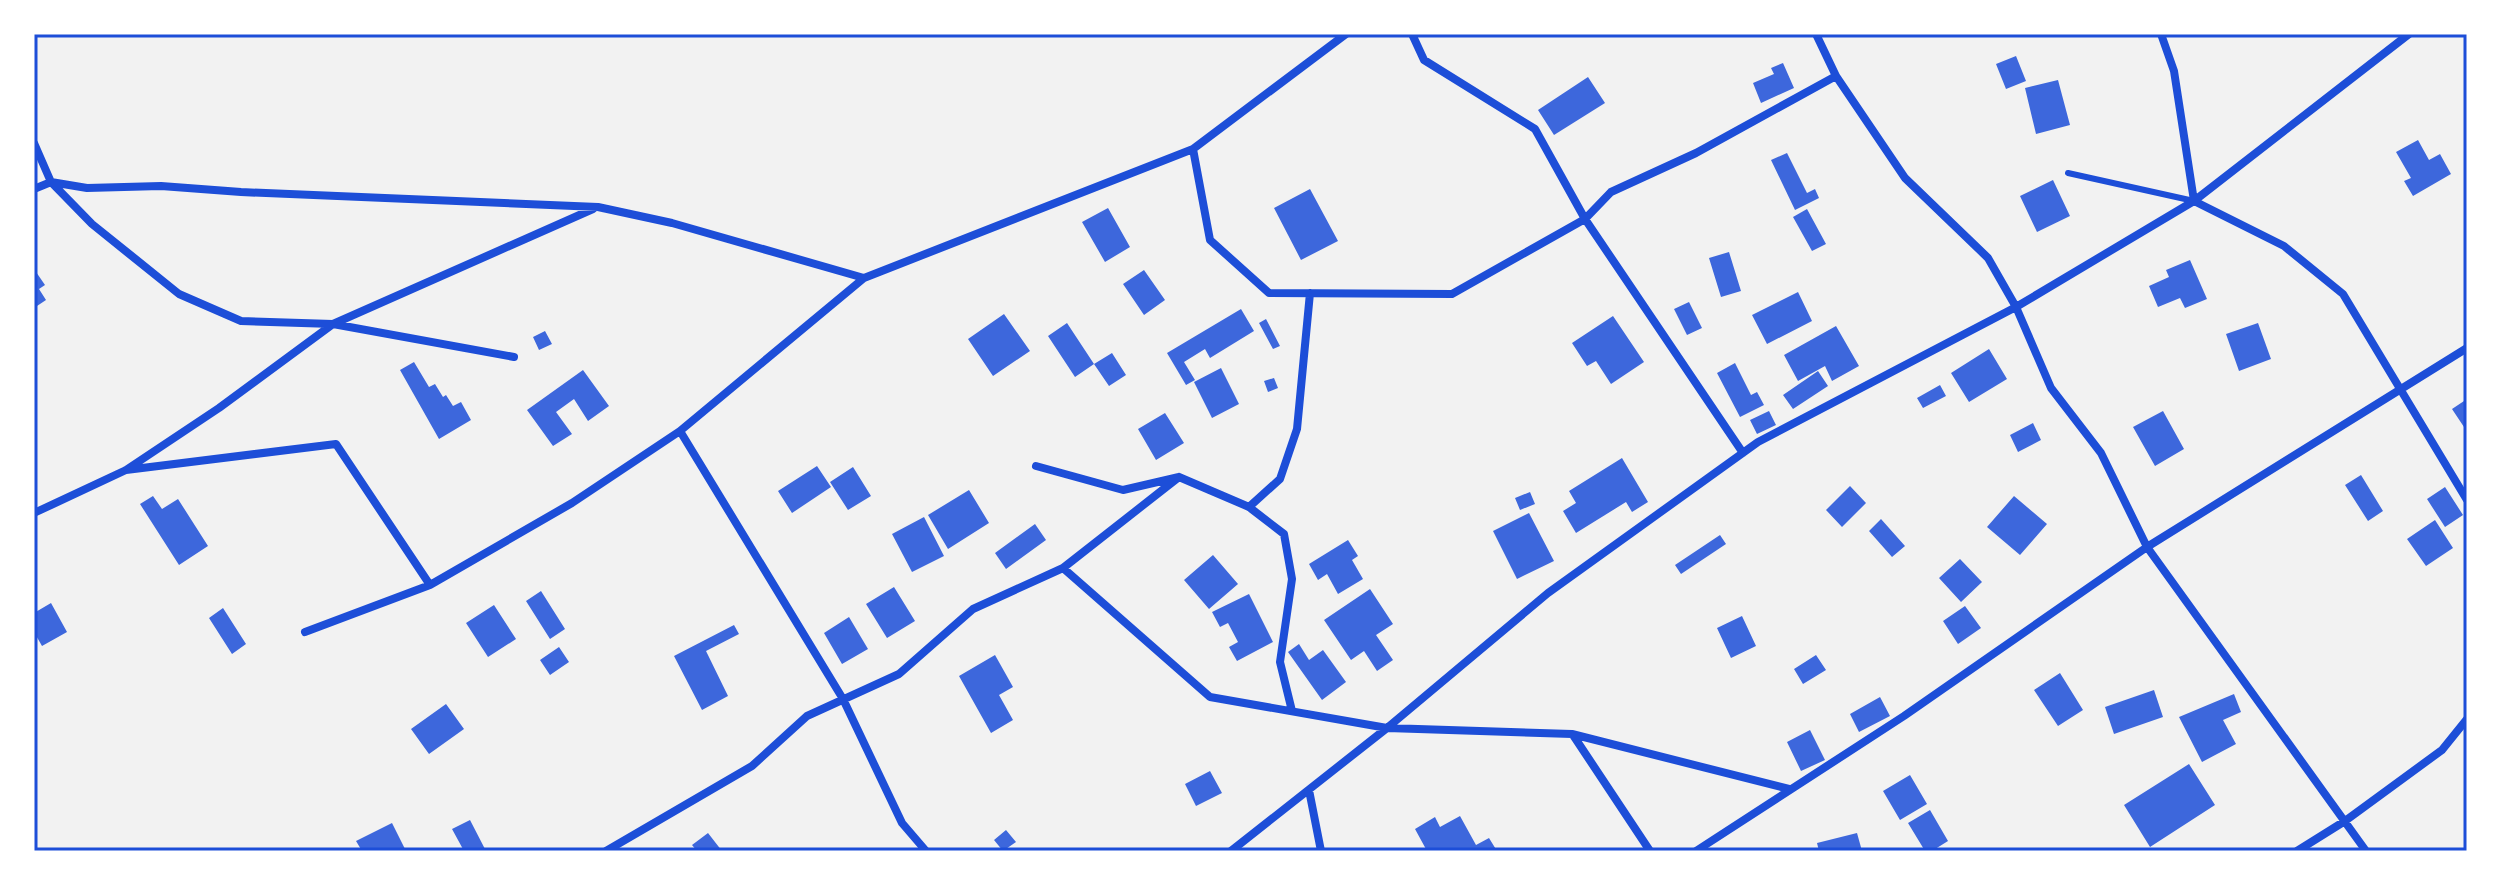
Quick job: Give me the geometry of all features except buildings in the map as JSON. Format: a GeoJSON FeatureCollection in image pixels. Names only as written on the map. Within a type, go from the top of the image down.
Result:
{"type":"FeatureCollection","features":[{"type":"Feature","properties":{"kind":"street"},"geometry":{"type":"LineString","coordinates":[[305,632],[430,585],[572,503],[680,431],[864,278],[1193,149],[1346,34]]}},
{"type":"Feature","properties":{"kind":"street"},"geometry":{"type":"LineString","coordinates":[[1412,34],[1424,60],[1535,129],[1585,219],[1743,453]]}},
{"type":"Feature","properties":{"kind":"street"},"geometry":{"type":"LineString","coordinates":[[1816,34],[1836,76],[1905,178],[1988,258],[2016,307],[2051,388],[2101,453],[2147,547],[2366,851]]}},
{"type":"Feature","properties":{"kind":"street"},"geometry":{"type":"LineString","coordinates":[[2161,34],[2174,71],[2194,201]]}},
{"type":"Feature","properties":{"kind":"street"},"geometry":{"type":"LineString","coordinates":[[1231,851],[1387,728],[1548,593],[1758,442],[2016,307],[2194,201],[2409,34]]}},
{"type":"Feature","properties":{"kind":"street"},"geometry":{"type":"LineString","coordinates":[[1193,149],[1210,240],[1269,293],[1452,294],[1585,219],[1611,192],[1696,153],[1836,76]]}},
{"type":"Feature","properties":{"kind":"street"},"geometry":{"type":"LineString","coordinates":[[34,143],[51,182],[92,224],[179,294],[241,321],[333,324],[514,357]]}},
{"type":"Feature","properties":{"kind":"street"},"geometry":{"type":"LineString","coordinates":[[34,189],[51,182],[87,188],[161,186],[598,207],[672,223],[864,278]]}},
{"type":"Feature","properties":{"kind":"street"},"geometry":{"type":"LineString","coordinates":[[2194,201],[2284,246],[2343,294],[2467,500]]}},
{"type":"Feature","properties":{"kind":"street"},"geometry":{"type":"LineString","coordinates":[[34,513],[126,470],[219,408],[333,324],[598,207]]}},
{"type":"Feature","properties":{"kind":"street"},"geometry":{"type":"LineString","coordinates":[[1249,507],[1280,479],[1297,429],[1310,293]]}},
{"type":"Feature","properties":{"kind":"street"},"geometry":{"type":"LineString","coordinates":[[1696,851],[1904,716],[2147,547],[2467,348]]}},
{"type":"Feature","properties":{"kind":"street"},"geometry":{"type":"LineString","coordinates":[[680,431],[843,699],[902,823],[926,851]]}},
{"type":"Feature","properties":{"kind":"street"},"geometry":{"type":"LineString","coordinates":[[126,470],[336,444],[430,585]]}},
{"type":"Feature","properties":{"kind":"street"},"geometry":{"type":"LineString","coordinates":[[1036,466],[1123,490],[1179,477],[1249,507],[1284,534],[1292,579],[1280,662],[1292,711]]}},
{"type":"Feature","properties":{"kind":"street"},"geometry":{"type":"LineString","coordinates":[[606,851],[752,766],[807,716],[899,674],[973,609],[1063,568],[1179,477]]}},
{"type":"Feature","properties":{"kind":"street"},"geometry":{"type":"LineString","coordinates":[[1063,568],[1210,697],[1387,728],[1572,734],[1789,789]]}},
{"type":"Feature","properties":{"kind":"street"},"geometry":{"type":"LineString","coordinates":[[2297,851],[2345,821],[2442,750],[2467,719]]}},
{"type":"Feature","properties":{"kind":"street"},"geometry":{"type":"LineString","coordinates":[[1572,734],[1650,851]]}},
{"type":"Feature","properties":{"kind":"street"},"geometry":{"type":"LineString","coordinates":[[1309,790],[1321,851]]}},
{"type":"Feature","properties":{"kind":"lane"},"geometry":{"type":"LineString","coordinates":[[2068,173],[2194,201]]}}]}
